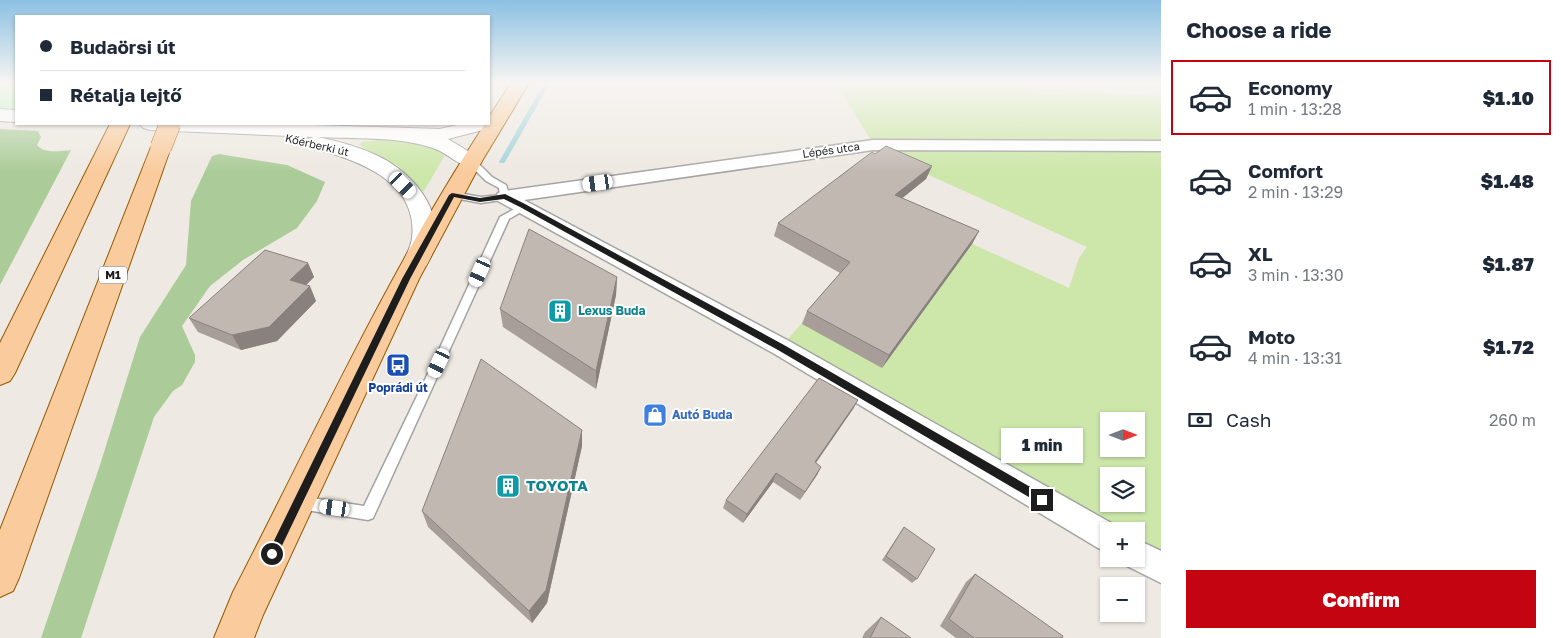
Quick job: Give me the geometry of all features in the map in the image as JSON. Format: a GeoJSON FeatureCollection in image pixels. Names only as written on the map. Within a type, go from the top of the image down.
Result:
{"type":"FeatureCollection","features":[{"type":"Feature","properties":{"kind":"main road"},"geometry":{"type":"LineString","coordinates":[[234,638],[247,606],[417,260],[496,115]]}},
{"type":"Feature","properties":{"kind":"main road"},"geometry":{"type":"LineString","coordinates":[[0,373],[116,134]]}},
{"type":"Feature","properties":{"kind":"main road","name":"M1"},"geometry":{"type":"LineString","coordinates":[[0,578],[165,135]]}},
{"type":"Feature","properties":{"kind":"street"},"geometry":{"type":"LineString","coordinates":[[0,115],[15,116]]}},
{"type":"Feature","properties":{"kind":"street","name":"Kőérberki út"},"geometry":{"type":"LineString","coordinates":[[170,125],[402,135],[440,135],[479,125]]}},
{"type":"Feature","properties":{"kind":"street","name":"Kőérberki út"},"geometry":{"type":"LineString","coordinates":[[230,128],[316,143],[350,152],[374,162],[395,177],[410,193],[423,215],[424,238],[417,260]]}},
{"type":"Feature","properties":{"kind":"street","name":"Kőérberki út"},"geometry":{"type":"LineString","coordinates":[[402,135],[443,144],[471,161]]}},
{"type":"Feature","properties":{"kind":"street","name":"Lépés utca"},"geometry":{"type":"LineString","coordinates":[[515,201],[874,144],[1161,146]]}},
{"type":"Feature","properties":{"kind":"street"},"geometry":{"type":"LineString","coordinates":[[515,201],[781,348],[1100,533]]}},
{"type":"Feature","properties":{"kind":"street"},"geometry":{"type":"LineString","coordinates":[[1145,559],[1161,568]]}},
{"type":"Feature","properties":{"kind":"lane"},"geometry":{"type":"LineString","coordinates":[[471,161],[489,179],[503,187],[515,201]]}},
{"type":"Feature","properties":{"kind":"lane"},"geometry":{"type":"LineString","coordinates":[[452,195],[480,200],[515,201]]}},
{"type":"Feature","properties":{"kind":"lane"},"geometry":{"type":"LineString","coordinates":[[298,502],[368,513],[505,217],[515,201]]}},
{"type":"Feature","properties":{"kind":"green space"},"geometry":{"type":"Polygon","coordinates":[[[0,113],[15,113],[15,116],[0,115],[0,113]]]}},
{"type":"Feature","properties":{"kind":"green space"},"geometry":{"type":"Polygon","coordinates":[[[854,113],[1161,113],[1161,568],[1145,559],[1145,522],[1100,522],[1100,526],[781,347],[900,211],[1069,288],[1079,258],[1087,247],[885,155],[873,144],[854,113]]]}},
{"type":"Feature","properties":{"kind":"green space"},"geometry":{"type":"Polygon","coordinates":[[[0,129],[38,131],[41,137],[37,145],[40,148],[53,151],[71,150],[0,285],[0,129]]]}},
{"type":"Feature","properties":{"kind":"green space"},"geometry":{"type":"Polygon","coordinates":[[[380,140],[422,145],[445,155],[424,191],[421,191],[401,168],[359,145],[362,142],[380,140]]]}},
{"type":"Feature","properties":{"kind":"green space"},"geometry":{"type":"Polygon","coordinates":[[[219,154],[287,165],[325,182],[317,201],[297,228],[243,260],[210,286],[182,326],[195,355],[195,362],[182,385],[173,391],[154,417],[81,638],[41,638],[100,465],[140,337],[186,265],[191,201],[212,156],[219,154]]]}},
{"type":"Feature","properties":{"kind":"building"},"geometry":{"type":"Polygon","coordinates":[[[886,146],[932,166],[895,195],[979,231],[889,355],[807,311],[850,262],[778,223],[872,152],[875,154],[886,146]]]}},
{"type":"Feature","properties":{"kind":"building","name":"Lexus Buda"},"geometry":{"type":"Polygon","coordinates":[[[529,229],[617,277],[596,371],[500,309],[529,229]]]}},
{"type":"Feature","properties":{"kind":"building"},"geometry":{"type":"Polygon","coordinates":[[[265,250],[308,263],[290,280],[310,286],[269,327],[232,335],[189,318],[265,250]]]}},
{"type":"Feature","properties":{"kind":"building","name":"TOYOTA"},"geometry":{"type":"Polygon","coordinates":[[[481,359],[582,430],[546,590],[529,611],[422,511],[481,359]]]}},
{"type":"Feature","properties":{"kind":"building"},"geometry":{"type":"Polygon","coordinates":[[[819,378],[858,400],[815,462],[821,467],[805,492],[776,473],[747,514],[726,500],[819,378]]]}},
{"type":"Feature","properties":{"kind":"building"},"geometry":{"type":"Polygon","coordinates":[[[904,527],[935,549],[917,579],[886,556],[904,527]]]}},
{"type":"Feature","properties":{"kind":"building"},"geometry":{"type":"Polygon","coordinates":[[[975,574],[1063,636],[1062,638],[974,638],[949,619],[975,574]]]}},
{"type":"Feature","properties":{"kind":"building"},"geometry":{"type":"Polygon","coordinates":[[[881,617],[911,638],[870,638],[881,617]]]}},
{"type":"Feature","properties":{"kind":"waterway"},"geometry":{"type":"LineString","coordinates":[[502,162],[530,113]]}},
{"type":"Feature","properties":{"kind":"place","name":"Lexus Buda"},"geometry":{"type":"Point","coordinates":[560,311]}},
{"type":"Feature","properties":{"kind":"place","name":"Poprádi út"},"geometry":{"type":"Point","coordinates":[398,365]}},
{"type":"Feature","properties":{"kind":"place","name":"Autó Buda"},"geometry":{"type":"Point","coordinates":[655,415]}},
{"type":"Feature","properties":{"kind":"place","name":"TOYOTA"},"geometry":{"type":"Point","coordinates":[508,486]}},
{"type":"Feature","properties":{"kind":"route"},"geometry":{"type":"LineString","coordinates":[[272,554],[406,279],[452,195],[480,200],[505,196],[523,205],[781,348],[1042,500]]}}]}
